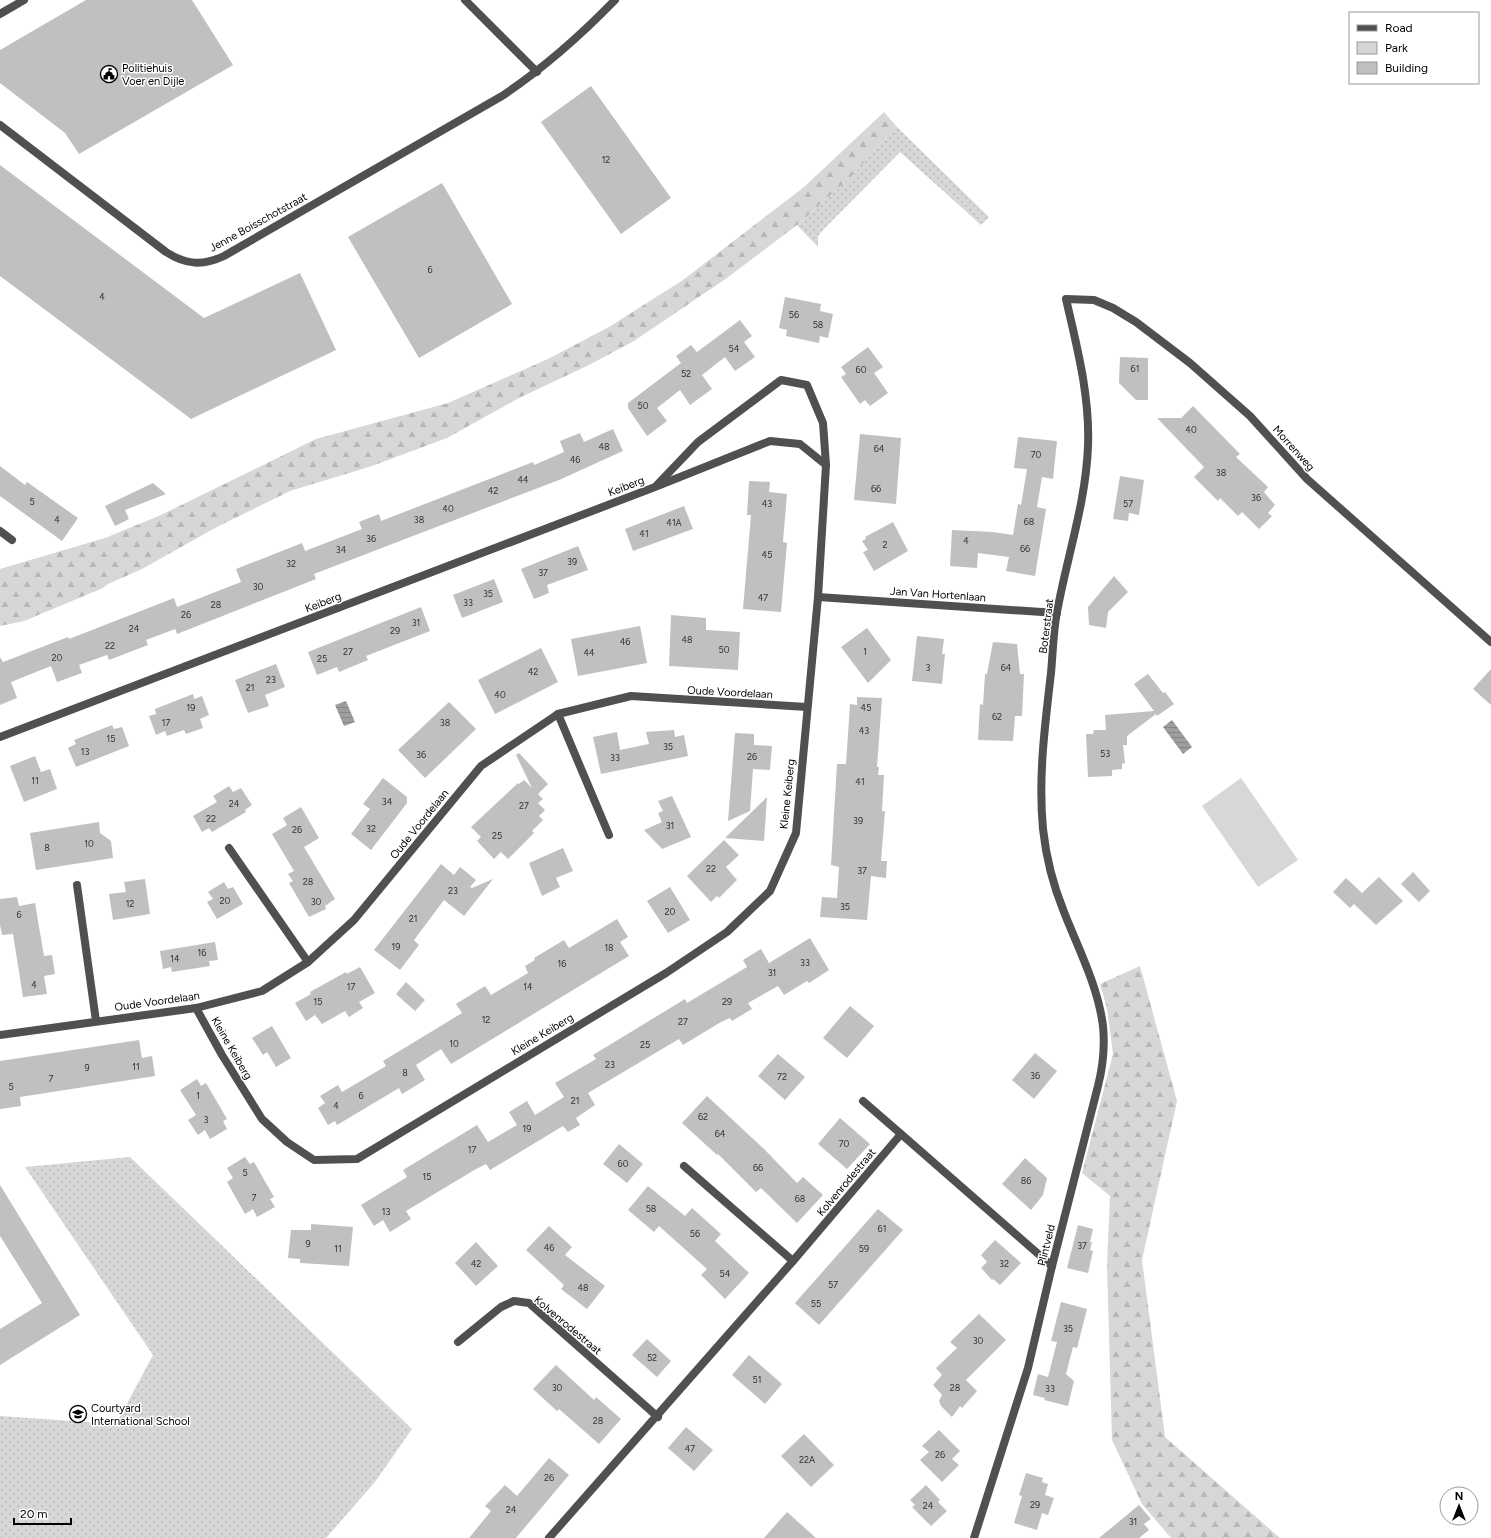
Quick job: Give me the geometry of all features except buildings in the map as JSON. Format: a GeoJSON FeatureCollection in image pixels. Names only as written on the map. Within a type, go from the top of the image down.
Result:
{"type":"FeatureCollection","features":[{"type":"Feature","properties":{"kind":"street"},"geometry":{"type":"LineString","coordinates":[[0,14],[24,0]]}},
{"type":"Feature","properties":{"kind":"street"},"geometry":{"type":"LineString","coordinates":[[465,0],[536,72]]}},
{"type":"Feature","properties":{"kind":"street","name":"Jenne Boisschotstraat"},"geometry":{"type":"LineString","coordinates":[[0,125],[166,252],[182,261],[197,264],[214,260],[231,252],[480,109],[536,72],[584,32],[615,0]]}},
{"type":"Feature","properties":{"kind":"street","name":"Boterstraat"},"geometry":{"type":"LineString","coordinates":[[1066,299],[1084,383],[1088,419],[1088,448],[1086,473],[1069,562],[1057,613],[1041,772],[1043,829],[1046,853],[1052,878],[1063,910],[1082,955]]}},
{"type":"Feature","properties":{"kind":"street","name":"Morrenweg"},"geometry":{"type":"LineString","coordinates":[[1066,299],[1094,300],[1113,308],[1136,322],[1190,363],[1250,416],[1307,479],[1491,642]]}},
{"type":"Feature","properties":{"kind":"street","name":"Keiberg"},"geometry":{"type":"LineString","coordinates":[[655,487],[698,442],[781,380],[807,385],[824,423],[826,465],[818,597],[807,707]]}},
{"type":"Feature","properties":{"kind":"street","name":"Keiberg"},"geometry":{"type":"LineString","coordinates":[[0,737],[655,487],[770,441],[800,444],[826,465]]}},
{"type":"Feature","properties":{"kind":"street"},"geometry":{"type":"LineString","coordinates":[[0,531],[12,540]]}},
{"type":"Feature","properties":{"kind":"street","name":"Jan Van Hortenlaan"},"geometry":{"type":"LineString","coordinates":[[818,597],[1057,613]]}},
{"type":"Feature","properties":{"kind":"street","name":"Oude Voordelaan"},"geometry":{"type":"LineString","coordinates":[[0,1035],[196,1008],[262,991],[308,962],[354,920],[481,766],[558,714],[631,696],[807,707]]}},
{"type":"Feature","properties":{"kind":"street","name":"Kleine Keiberg"},"geometry":{"type":"LineString","coordinates":[[196,1008],[262,1119],[287,1142],[314,1160],[357,1159],[678,964],[728,932],[770,891],[796,833],[807,707]]}},
{"type":"Feature","properties":{"kind":"street"},"geometry":{"type":"LineString","coordinates":[[558,714],[609,835]]}},
{"type":"Feature","properties":{"kind":"street"},"geometry":{"type":"LineString","coordinates":[[229,848],[308,962]]}},
{"type":"Feature","properties":{"kind":"street"},"geometry":{"type":"LineString","coordinates":[[78,886],[96,1021]]}},
{"type":"Feature","properties":{"kind":"street","name":"Plintveld"},"geometry":{"type":"LineString","coordinates":[[974,1538],[1026,1374],[1098,1086],[1103,1057],[1103,1026],[1100,1010],[1082,955]]}},
{"type":"Feature","properties":{"kind":"street"},"geometry":{"type":"LineString","coordinates":[[863,1101],[1052,1266]]}},
{"type":"Feature","properties":{"kind":"street","name":"Kolvenrodestraat"},"geometry":{"type":"LineString","coordinates":[[550,1538],[793,1261],[901,1134]]}},
{"type":"Feature","properties":{"kind":"street"},"geometry":{"type":"LineString","coordinates":[[684,1166],[793,1261]]}},
{"type":"Feature","properties":{"kind":"street","name":"Kolvenrodestraat"},"geometry":{"type":"LineString","coordinates":[[458,1342],[501,1307],[514,1302],[529,1303],[658,1416]]}},
{"type":"Feature","properties":{"kind":"green space"},"geometry":{"type":"Polygon","coordinates":[[[884,112],[896,126],[851,177],[797,225],[727,278],[634,341],[589,365],[519,398],[447,438],[372,466],[290,491],[215,528],[142,569],[108,584],[103,588],[24,621],[0,626],[0,569],[105,538],[161,515],[316,439],[448,403],[548,359],[609,327],[683,280],[804,187],[884,112]]]}},
{"type":"Feature","properties":{"kind":"green space"},"geometry":{"type":"Polygon","coordinates":[[[896,126],[989,217],[981,225],[900,152],[822,231],[818,236],[818,247],[797,225],[851,177],[896,126]]]}},
{"type":"Feature","properties":{"kind":"green space"},"geometry":{"type":"Polygon","coordinates":[[[1241,778],[1298,860],[1258,887],[1202,806],[1241,778]]]}},
{"type":"Feature","properties":{"kind":"green space"},"geometry":{"type":"Polygon","coordinates":[[[1140,966],[1177,1101],[1142,1260],[1165,1437],[1280,1538],[1171,1538],[1142,1504],[1112,1440],[1107,1265],[1110,1196],[1082,1173],[1113,1054],[1107,1008],[1100,984],[1140,966]]]}},
{"type":"Feature","properties":{"kind":"green space"},"geometry":{"type":"Polygon","coordinates":[[[130,1157],[412,1429],[375,1482],[326,1538],[0,1538],[0,1416],[116,1424],[153,1355],[25,1167],[130,1157]]]}},
{"type":"Feature","properties":{"kind":"shaded area"},"geometry":{"type":"Polygon","coordinates":[[[346,701],[355,722],[344,726],[335,705],[346,701]]]}},
{"type":"Feature","properties":{"kind":"shaded area"},"geometry":{"type":"Polygon","coordinates":[[[1172,720],[1192,747],[1183,754],[1163,727],[1172,720]]]}},
{"type":"Feature","properties":{"kind":"place","name":"Politiehuis Voer en Dijle"},"geometry":{"type":"Point","coordinates":[109,74]}},
{"type":"Feature","properties":{"kind":"place","name":"Courtyard International School"},"geometry":{"type":"Point","coordinates":[78,1414]}}]}
